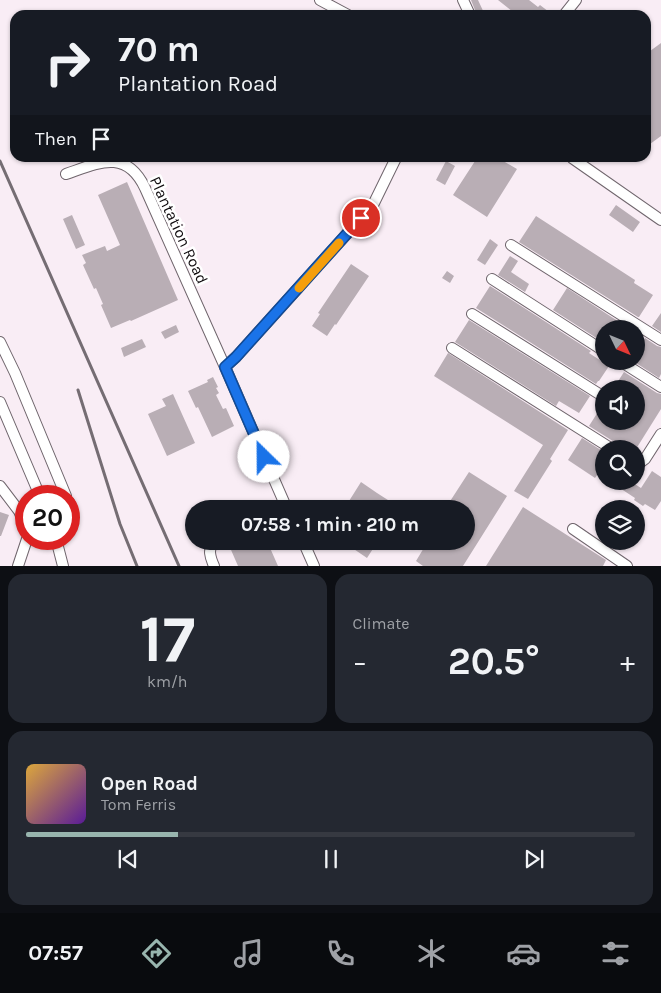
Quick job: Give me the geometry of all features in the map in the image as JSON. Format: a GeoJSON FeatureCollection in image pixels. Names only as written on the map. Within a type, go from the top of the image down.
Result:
{"type":"FeatureCollection","features":[{"type":"Feature","properties":{"kind":"street"},"geometry":{"type":"LineString","coordinates":[[320,0],[339,10]]}},
{"type":"Feature","properties":{"kind":"street"},"geometry":{"type":"LineString","coordinates":[[568,10],[576,0]]}},
{"type":"Feature","properties":{"kind":"street","name":"Plantation Road"},"geometry":{"type":"LineString","coordinates":[[66,174],[100,163],[110,162],[119,163],[130,169],[139,178],[225,367],[283,500]]}},
{"type":"Feature","properties":{"kind":"street"},"geometry":{"type":"LineString","coordinates":[[225,367],[374,205],[394,162]]}},
{"type":"Feature","properties":{"kind":"street"},"geometry":{"type":"LineString","coordinates":[[578,162],[660,218]]}},
{"type":"Feature","properties":{"kind":"street"},"geometry":{"type":"LineString","coordinates":[[511,245],[661,340]]}},
{"type":"Feature","properties":{"kind":"street"},"geometry":{"type":"LineString","coordinates":[[492,280],[595,345]]}},
{"type":"Feature","properties":{"kind":"street"},"geometry":{"type":"LineString","coordinates":[[472,314],[595,391]]}},
{"type":"Feature","properties":{"kind":"street"},"geometry":{"type":"LineString","coordinates":[[0,342],[22,389],[61,485]]}},
{"type":"Feature","properties":{"kind":"street"},"geometry":{"type":"LineString","coordinates":[[452,348],[598,440]]}},
{"type":"Feature","properties":{"kind":"street"},"geometry":{"type":"LineString","coordinates":[[634,370],[661,387]]}},
{"type":"Feature","properties":{"kind":"street"},"geometry":{"type":"LineString","coordinates":[[0,402],[4,420],[35,485]]}},
{"type":"Feature","properties":{"kind":"street"},"geometry":{"type":"LineString","coordinates":[[645,459],[661,434]]}},
{"type":"Feature","properties":{"kind":"street"},"geometry":{"type":"LineString","coordinates":[[651,449],[661,456]]}},
{"type":"Feature","properties":{"kind":"street"},"geometry":{"type":"LineString","coordinates":[[0,486],[15,505]]}},
{"type":"Feature","properties":{"kind":"street"},"geometry":{"type":"LineString","coordinates":[[573,529],[628,566]]}},
{"type":"Feature","properties":{"kind":"street"},"geometry":{"type":"LineString","coordinates":[[18,566],[23,550]]}},
{"type":"Feature","properties":{"kind":"street"},"geometry":{"type":"LineString","coordinates":[[59,550],[63,566]]}},
{"type":"Feature","properties":{"kind":"street"},"geometry":{"type":"LineString","coordinates":[[210,550],[214,566]]}},
{"type":"Feature","properties":{"kind":"street"},"geometry":{"type":"LineString","coordinates":[[306,550],[314,566]]}},
{"type":"Feature","properties":{"kind":"building"},"geometry":{"type":"Polygon","coordinates":[[[471,0],[478,0],[483,10],[475,10],[471,0]]]}},
{"type":"Feature","properties":{"kind":"building"},"geometry":{"type":"Polygon","coordinates":[[[498,0],[529,0],[538,7],[540,5],[546,10],[511,10],[498,0]]]}},
{"type":"Feature","properties":{"kind":"building"},"geometry":{"type":"Polygon","coordinates":[[[661,43],[661,136],[651,143],[651,50],[661,43]]]}},
{"type":"Feature","properties":{"kind":"building"},"geometry":{"type":"Polygon","coordinates":[[[445,162],[455,166],[445,185],[436,180],[445,162]]]}},
{"type":"Feature","properties":{"kind":"building"},"geometry":{"type":"Polygon","coordinates":[[[474,162],[505,162],[517,169],[487,217],[453,195],[474,162]]]}},
{"type":"Feature","properties":{"kind":"building"},"geometry":{"type":"Polygon","coordinates":[[[127,182],[178,300],[111,328],[96,288],[94,289],[83,265],[86,263],[82,255],[105,246],[107,251],[120,245],[98,195],[127,182]]]}},
{"type":"Feature","properties":{"kind":"building"},"geometry":{"type":"Polygon","coordinates":[[[616,205],[640,222],[633,232],[609,215],[616,205]]]}},
{"type":"Feature","properties":{"kind":"building"},"geometry":{"type":"Polygon","coordinates":[[[72,215],[85,245],[76,249],[63,219],[72,215]]]}},
{"type":"Feature","properties":{"kind":"building"},"geometry":{"type":"Polygon","coordinates":[[[536,216],[635,280],[634,283],[653,295],[639,317],[519,242],[536,216]]]}},
{"type":"Feature","properties":{"kind":"building"},"geometry":{"type":"Polygon","coordinates":[[[490,239],[498,245],[485,265],[477,260],[490,239]]]}},
{"type":"Feature","properties":{"kind":"building"},"geometry":{"type":"Polygon","coordinates":[[[510,256],[518,261],[511,272],[529,284],[525,292],[498,275],[510,256]]]}},
{"type":"Feature","properties":{"kind":"building"},"geometry":{"type":"Polygon","coordinates":[[[351,264],[369,276],[327,336],[312,326],[320,314],[318,313],[351,264]]]}},
{"type":"Feature","properties":{"kind":"building"},"geometry":{"type":"Polygon","coordinates":[[[447,271],[454,276],[450,283],[442,278],[447,271]]]}},
{"type":"Feature","properties":{"kind":"building"},"geometry":{"type":"Polygon","coordinates":[[[490,286],[591,351],[589,353],[595,357],[595,370],[606,370],[600,380],[595,380],[595,383],[476,308],[490,286]]]}},
{"type":"Feature","properties":{"kind":"building"},"geometry":{"type":"Polygon","coordinates":[[[567,288],[616,320],[595,320],[595,337],[553,310],[567,288]]]}},
{"type":"Feature","properties":{"kind":"building"},"geometry":{"type":"Polygon","coordinates":[[[661,313],[661,332],[652,326],[661,313]]]}},
{"type":"Feature","properties":{"kind":"building"},"geometry":{"type":"Polygon","coordinates":[[[469,320],[590,396],[579,413],[559,401],[556,406],[455,342],[469,320]]]}},
{"type":"Feature","properties":{"kind":"building"},"geometry":{"type":"Polygon","coordinates":[[[176,325],[179,332],[165,339],[161,332],[176,325]]]}},
{"type":"Feature","properties":{"kind":"building"},"geometry":{"type":"Polygon","coordinates":[[[645,338],[661,347],[661,374],[659,378],[645,369],[645,338]]]}},
{"type":"Feature","properties":{"kind":"building"},"geometry":{"type":"Polygon","coordinates":[[[142,339],[146,347],[124,357],[121,348],[142,339]]]}},
{"type":"Feature","properties":{"kind":"building"},"geometry":{"type":"Polygon","coordinates":[[[448,353],[568,430],[550,459],[552,461],[528,499],[514,491],[543,445],[434,376],[448,353]]]}},
{"type":"Feature","properties":{"kind":"building"},"geometry":{"type":"Polygon","coordinates":[[[624,372],[637,380],[619,380],[624,372]]]}},
{"type":"Feature","properties":{"kind":"building"},"geometry":{"type":"Polygon","coordinates":[[[213,377],[219,393],[216,395],[223,409],[226,408],[234,426],[212,437],[188,391],[208,382],[207,380],[213,377]]]}},
{"type":"Feature","properties":{"kind":"building"},"geometry":{"type":"Polygon","coordinates":[[[645,385],[661,394],[661,409],[642,440],[611,440],[595,430],[645,430],[645,385]]]}},
{"type":"Feature","properties":{"kind":"building"},"geometry":{"type":"Polygon","coordinates":[[[173,394],[195,443],[167,456],[148,414],[166,406],[162,399],[173,394]]]}},
{"type":"Feature","properties":{"kind":"building"},"geometry":{"type":"Polygon","coordinates":[[[595,417],[595,430],[589,426],[595,417]]]}},
{"type":"Feature","properties":{"kind":"building"},"geometry":{"type":"Polygon","coordinates":[[[582,438],[595,446],[595,478],[568,460],[582,438]]]}},
{"type":"Feature","properties":{"kind":"building"},"geometry":{"type":"Polygon","coordinates":[[[652,471],[661,477],[661,501],[655,510],[645,504],[645,500],[634,500],[635,498],[623,490],[645,490],[645,482],[652,471]]]}},
{"type":"Feature","properties":{"kind":"building"},"geometry":{"type":"Polygon","coordinates":[[[469,472],[507,496],[475,547],[475,500],[451,500],[469,472]]]}},
{"type":"Feature","properties":{"kind":"building"},"geometry":{"type":"Polygon","coordinates":[[[361,482],[388,500],[350,500],[361,482]]]}},
{"type":"Feature","properties":{"kind":"building"},"geometry":{"type":"Polygon","coordinates":[[[523,507],[606,560],[603,566],[486,566],[523,507]]]}},
{"type":"Feature","properties":{"kind":"building"},"geometry":{"type":"Polygon","coordinates":[[[0,512],[9,515],[1,536],[0,536],[0,512]]]}},
{"type":"Feature","properties":{"kind":"building"},"geometry":{"type":"Polygon","coordinates":[[[231,550],[271,550],[278,566],[238,566],[231,550]]]}},
{"type":"Feature","properties":{"kind":"building"},"geometry":{"type":"Polygon","coordinates":[[[355,550],[372,550],[367,558],[355,550]]]}},
{"type":"Feature","properties":{"kind":"building"},"geometry":{"type":"Polygon","coordinates":[[[423,550],[473,550],[463,566],[423,566],[416,561],[423,550]]]}},
{"type":"Feature","properties":{"kind":"railway"},"geometry":{"type":"LineString","coordinates":[[0,161],[179,566]]}},
{"type":"Feature","properties":{"kind":"railway"},"geometry":{"type":"LineString","coordinates":[[78,390],[120,524],[137,566]]}},
{"type":"Feature","properties":{"kind":"slow traffic"},"geometry":{"type":"LineString","coordinates":[[299,288],[339,243]]}},
{"type":"Feature","properties":{"kind":"route"},"geometry":{"type":"LineString","coordinates":[[264,457],[225,367],[361,218]]}}]}
